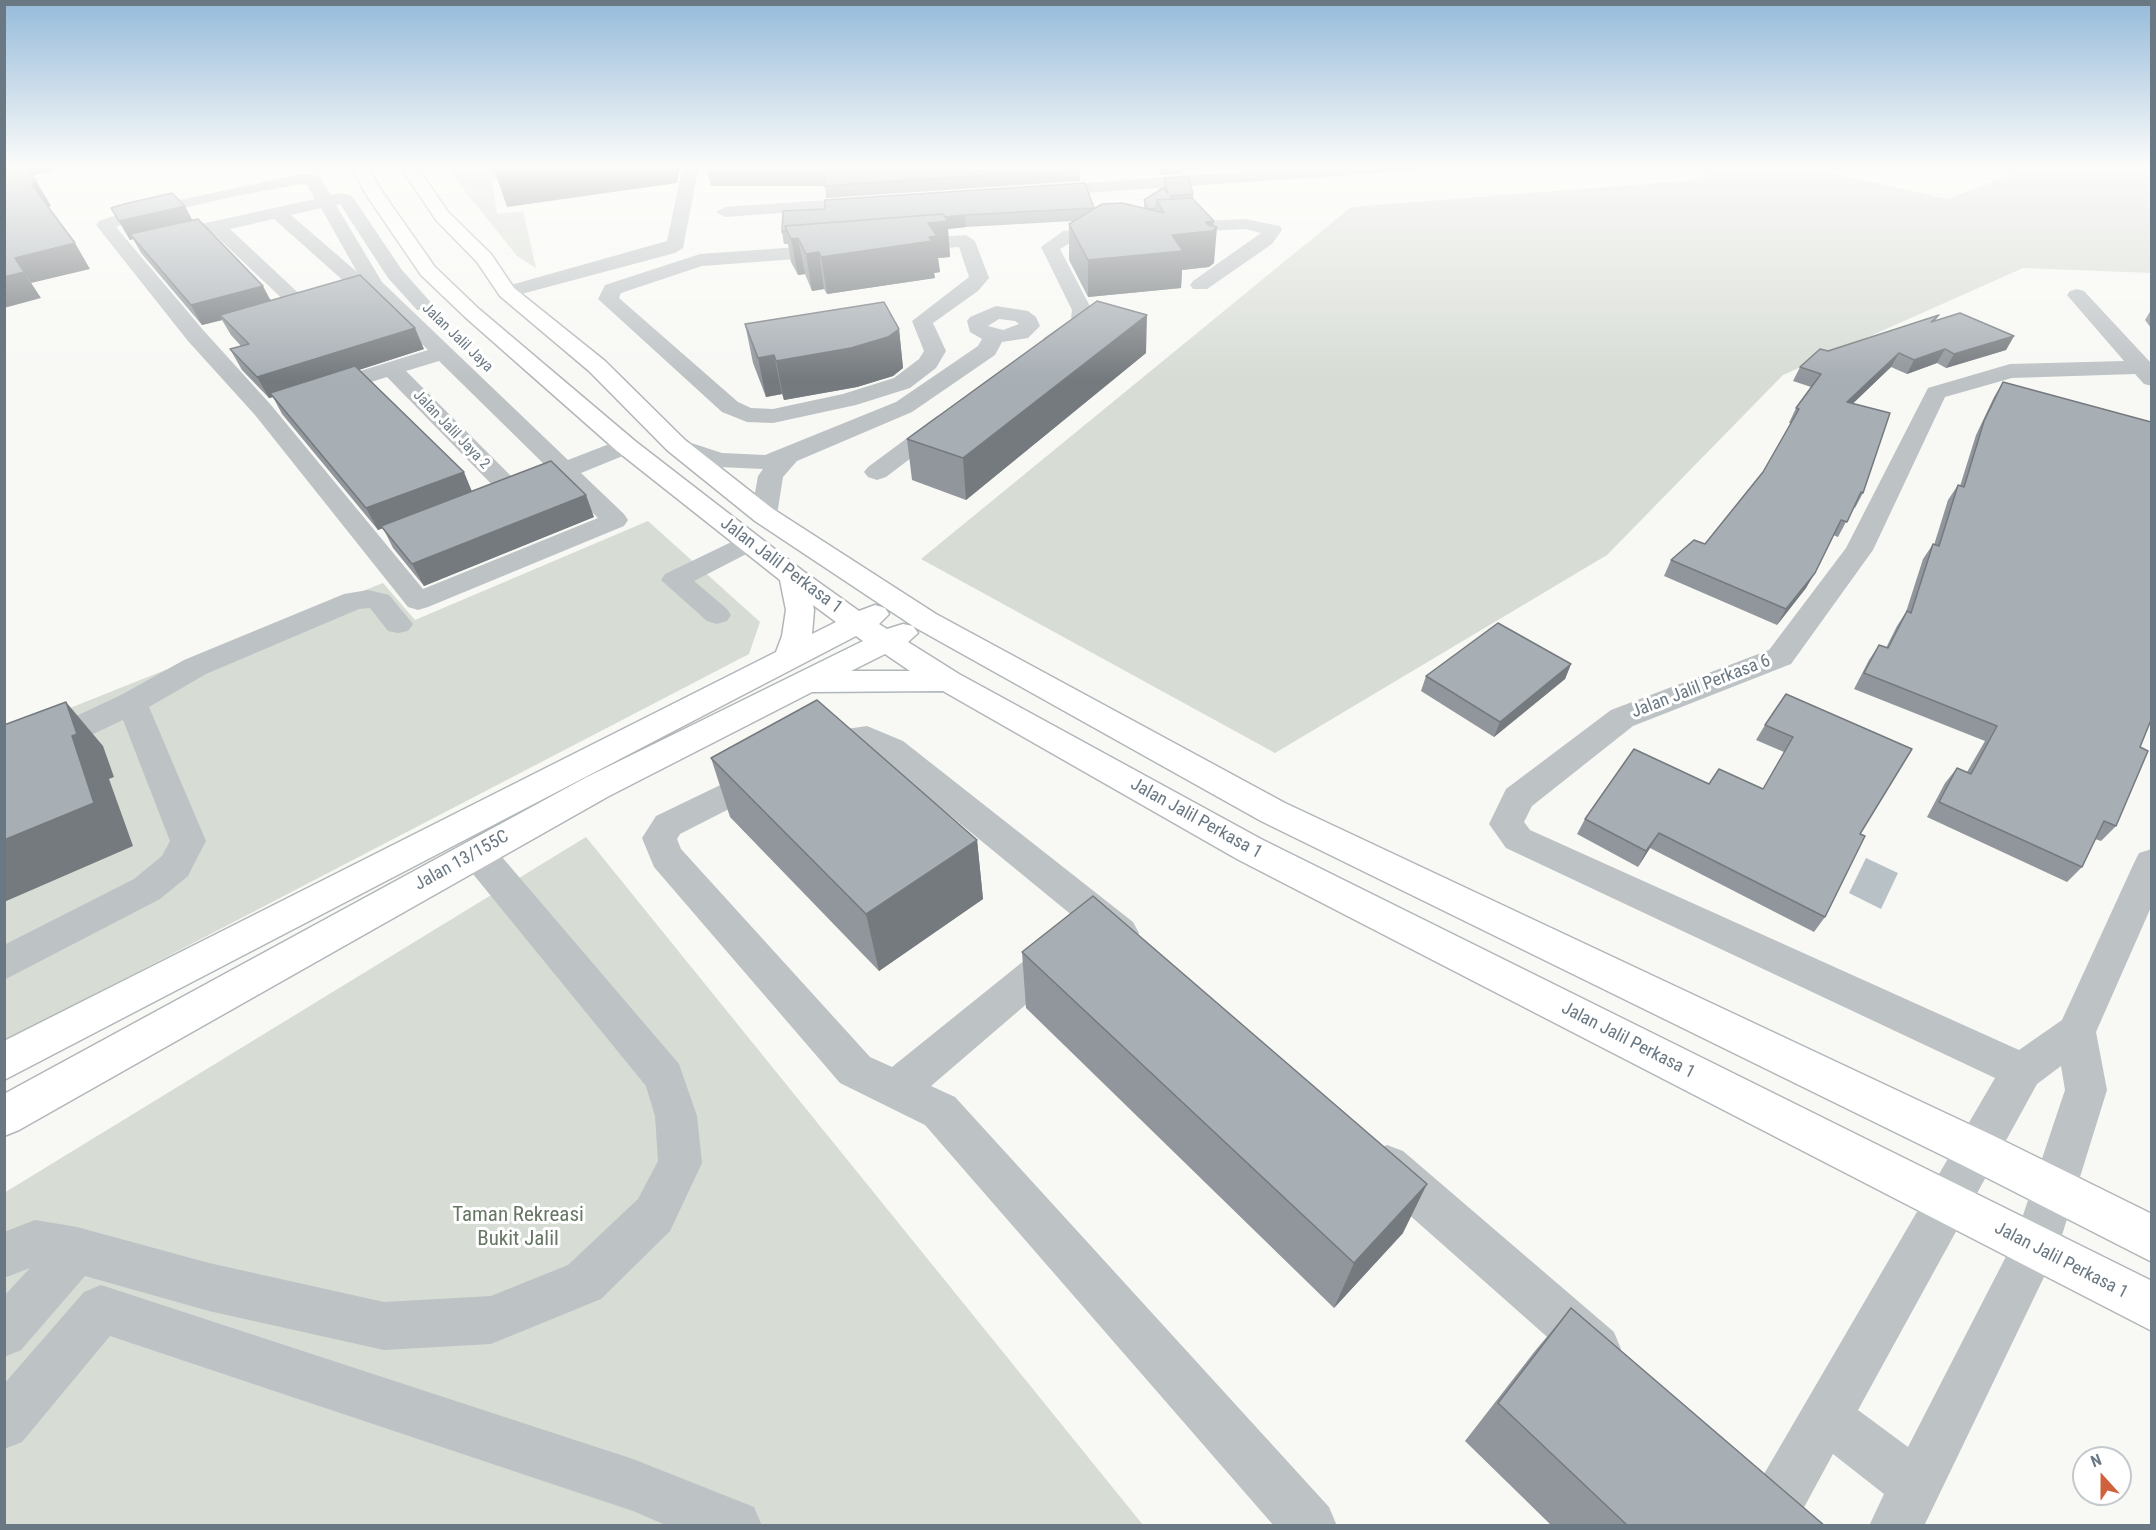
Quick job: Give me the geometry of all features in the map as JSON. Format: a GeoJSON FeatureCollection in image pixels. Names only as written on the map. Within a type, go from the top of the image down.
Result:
{"type":"FeatureCollection","features":[{"type":"Feature","properties":{"kind":"main road","name":"Jalan Jalil Perkasa 1"},"geometry":{"type":"LineString","coordinates":[[404,236],[428,271],[472,314],[626,447],[793,577],[858,624],[948,681],[1249,849],[2151,1307]]}},
{"type":"Feature","properties":{"kind":"main road","name":"Jalan Jalil Perkasa 1"},"geometry":{"type":"LineString","coordinates":[[454,236],[475,272],[507,292],[597,366],[676,445],[764,515],[912,611],[1273,812],[1977,1150],[2151,1239]]}},
{"type":"Feature","properties":{"kind":"main road"},"geometry":{"type":"LineString","coordinates":[[428,271],[458,281],[475,272]]}},
{"type":"Feature","properties":{"kind":"main road"},"geometry":{"type":"LineString","coordinates":[[793,577],[800,610],[796,636],[797,670],[948,681]]}},
{"type":"Feature","properties":{"kind":"main road","name":"Jalan 13/155C"},"geometry":{"type":"LineString","coordinates":[[4,1116],[597,787],[797,670],[858,624],[912,611]]}},
{"type":"Feature","properties":{"kind":"main road","name":"Jalan 13/155C"},"geometry":{"type":"LineString","coordinates":[[4,1062],[489,810],[797,670],[886,642],[912,611]]}},
{"type":"Feature","properties":{"kind":"main road"},"geometry":{"type":"LineString","coordinates":[[417,848],[452,846],[477,853],[479,830],[489,810]]}},
{"type":"Feature","properties":{"kind":"street"},"geometry":{"type":"LineString","coordinates":[[114,236],[207,333],[284,403],[385,540],[418,601],[615,520],[574,460],[308,236]]}},
{"type":"Feature","properties":{"kind":"street"},"geometry":{"type":"LineString","coordinates":[[124,249],[174,236]]}},
{"type":"Feature","properties":{"kind":"street"},"geometry":{"type":"LineString","coordinates":[[227,236],[300,306]]}},
{"type":"Feature","properties":{"kind":"street"},"geometry":{"type":"LineString","coordinates":[[341,236],[368,286]]}},
{"type":"Feature","properties":{"kind":"street","name":"Jalan Jalil Jaya"},"geometry":{"type":"LineString","coordinates":[[370,236],[395,274],[436,320],[529,407]]}},
{"type":"Feature","properties":{"kind":"street"},"geometry":{"type":"LineString","coordinates":[[507,292],[668,249],[676,244],[677,236]]}},
{"type":"Feature","properties":{"kind":"street"},"geometry":{"type":"LineString","coordinates":[[1035,356],[1080,321],[1082,310],[1050,247],[1068,236]]}},
{"type":"Feature","properties":{"kind":"street"},"geometry":{"type":"LineString","coordinates":[[1200,285],[1269,236]]}},
{"type":"Feature","properties":{"kind":"street"},"geometry":{"type":"LineString","coordinates":[[966,242],[979,278],[971,287],[939,308],[922,321],[935,351],[928,363],[902,383],[848,400],[773,416],[747,415],[730,407],[608,299],[612,289],[700,260],[966,242]]}},
{"type":"Feature","properties":{"kind":"street"},"geometry":{"type":"LineString","coordinates":[[342,294],[368,286]]}},
{"type":"Feature","properties":{"kind":"street"},"geometry":{"type":"LineString","coordinates":[[2077,295],[2147,373]]}},
{"type":"Feature","properties":{"kind":"street"},"geometry":{"type":"LineString","coordinates":[[1024,320],[1048,307],[1076,299]]}},
{"type":"Feature","properties":{"kind":"street"},"geometry":{"type":"LineString","coordinates":[[279,312],[321,300]]}},
{"type":"Feature","properties":{"kind":"street"},"geometry":{"type":"LineString","coordinates":[[939,308],[987,326]]}},
{"type":"Feature","properties":{"kind":"street"},"geometry":{"type":"LineString","coordinates":[[676,445],[719,460],[765,462],[788,456],[904,408],[987,350],[987,326],[996,312],[1024,320],[1080,321]]}},
{"type":"Feature","properties":{"kind":"street"},"geometry":{"type":"LineString","coordinates":[[284,403],[444,352]]}},
{"type":"Feature","properties":{"kind":"street","name":"Jalan Jalil Jaya 2"},"geometry":{"type":"LineString","coordinates":[[392,369],[500,494],[574,460]]}},
{"type":"Feature","properties":{"kind":"street","name":"Jalan Jalil Perkasa 6"},"geometry":{"type":"LineString","coordinates":[[2022,1071],[1518,839],[1506,824],[1518,798],[1622,718],[1780,657],[1859,550],[1936,393],[2010,371],[2147,373]]}},
{"type":"Feature","properties":{"kind":"street"},"geometry":{"type":"LineString","coordinates":[[877,472],[960,410]]}},
{"type":"Feature","properties":{"kind":"street"},"geometry":{"type":"LineString","coordinates":[[574,460],[626,447]]}},
{"type":"Feature","properties":{"kind":"street"},"geometry":{"type":"LineString","coordinates":[[764,515],[771,476],[788,456]]}},
{"type":"Feature","properties":{"kind":"street"},"geometry":{"type":"LineString","coordinates":[[717,615],[675,580],[748,542]]}},
{"type":"Feature","properties":{"kind":"street"},"geometry":{"type":"LineString","coordinates":[[4,764],[132,703],[195,667],[354,600],[368,598],[379,602],[398,624]]}},
{"type":"Feature","properties":{"kind":"street"},"geometry":{"type":"LineString","coordinates":[[4,964],[147,889],[175,867],[188,840],[132,703]]}},
{"type":"Feature","properties":{"kind":"street"},"geometry":{"type":"LineString","coordinates":[[1147,957],[1102,918],[891,749],[867,737],[831,741],[668,825],[659,838],[667,857],[855,1070],[940,1111],[1311,1526]]}},
{"type":"Feature","properties":{"kind":"street"},"geometry":{"type":"LineString","coordinates":[[4,1256],[35,1243],[77,1250],[209,1287],[384,1326],[491,1320],[584,1282],[654,1215],[680,1163],[676,1116],[664,1077],[477,853]]}},
{"type":"Feature","properties":{"kind":"street"},"geometry":{"type":"LineString","coordinates":[[1775,1504],[1827,1418],[2022,1071],[2076,1032],[2151,863]]}},
{"type":"Feature","properties":{"kind":"street"},"geometry":{"type":"LineString","coordinates":[[897,1089],[1102,918]]}},
{"type":"Feature","properties":{"kind":"street"},"geometry":{"type":"LineString","coordinates":[[1827,1418],[1906,1506],[2035,1248],[2086,1090],[2076,1032]]}},
{"type":"Feature","properties":{"kind":"street"},"geometry":{"type":"LineString","coordinates":[[1363,1145],[1623,1372]]}},
{"type":"Feature","properties":{"kind":"street"},"geometry":{"type":"LineString","coordinates":[[4,1333],[77,1250]]}},
{"type":"Feature","properties":{"kind":"street"},"geometry":{"type":"LineString","coordinates":[[4,1424],[100,1309],[633,1485],[735,1526]]}},
{"type":"Feature","properties":{"kind":"green space"},"geometry":{"type":"Polygon","coordinates":[[[501,236],[529,236],[536,268],[517,256],[501,236]]]}},
{"type":"Feature","properties":{"kind":"green space"},"geometry":{"type":"Polygon","coordinates":[[[1315,236],[2151,236],[2151,273],[2023,268],[1783,375],[1607,555],[1275,753],[921,559],[1315,236]]]}},
{"type":"Feature","properties":{"kind":"green space"},"geometry":{"type":"Polygon","coordinates":[[[648,521],[760,622],[749,654],[5,1041],[5,734],[383,583],[415,620],[648,521]]]}},
{"type":"Feature","properties":{"kind":"green space","name":"Taman Rekreasi Bukit Jalil"},"geometry":{"type":"Polygon","coordinates":[[[586,837],[1143,1525],[5,1525],[4,1193],[586,837]]]}},
{"type":"Feature","properties":{"kind":"shaded area"},"geometry":{"type":"Polygon","coordinates":[[[1866,858],[1898,873],[1881,909],[1849,893],[1866,858]]]}},
{"type":"Feature","properties":{"kind":"building"},"geometry":{"type":"Polygon","coordinates":[[[4,236],[70,236],[75,243],[15,258],[24,272],[4,277],[4,236]]]}},
{"type":"Feature","properties":{"kind":"building"},"geometry":{"type":"Polygon","coordinates":[[[132,236],[215,236],[263,286],[191,305],[132,236]]]}},
{"type":"Feature","properties":{"kind":"building"},"geometry":{"type":"Polygon","coordinates":[[[790,236],[934,236],[929,237],[932,241],[821,257],[819,252],[806,254],[798,238],[791,239],[790,236]]]}},
{"type":"Feature","properties":{"kind":"building"},"geometry":{"type":"Polygon","coordinates":[[[1076,236],[1173,236],[1183,251],[1088,260],[1076,236]]]}},
{"type":"Feature","properties":{"kind":"building"},"geometry":{"type":"Polygon","coordinates":[[[360,275],[415,328],[257,377],[230,349],[249,344],[220,315],[360,275]]]}},
{"type":"Feature","properties":{"kind":"building"},"geometry":{"type":"Polygon","coordinates":[[[1097,301],[1147,315],[963,458],[907,439],[1097,301]]]}},
{"type":"Feature","properties":{"kind":"building"},"geometry":{"type":"Polygon","coordinates":[[[884,302],[899,329],[888,337],[851,348],[776,361],[774,355],[758,358],[745,324],[884,302]]]}},
{"type":"Feature","properties":{"kind":"building"},"geometry":{"type":"Polygon","coordinates":[[[1960,313],[2014,336],[1954,354],[1945,349],[1914,360],[1899,353],[1847,402],[1890,413],[1863,493],[1861,492],[1847,522],[1841,520],[1815,573],[1786,609],[1671,560],[1694,540],[1705,544],[1763,472],[1799,409],[1796,408],[1821,374],[1800,367],[1820,349],[1828,351],[1939,315],[1931,322],[1960,313]]]}},
{"type":"Feature","properties":{"kind":"building"},"geometry":{"type":"Polygon","coordinates":[[[355,366],[464,472],[366,508],[270,393],[355,366]]]}},
{"type":"Feature","properties":{"kind":"building"},"geometry":{"type":"Polygon","coordinates":[[[2003,382],[2151,422],[2151,720],[2140,747],[2148,751],[2116,826],[2104,821],[2082,867],[1939,802],[1957,768],[1971,774],[1997,726],[1864,673],[1879,645],[1888,648],[1907,611],[1911,613],[1933,544],[1939,546],[1958,485],[1964,487],[1984,421],[2003,382]]]}},
{"type":"Feature","properties":{"kind":"building"},"geometry":{"type":"Polygon","coordinates":[[[551,461],[586,495],[412,564],[381,526],[551,461]]]}},
{"type":"Feature","properties":{"kind":"building"},"geometry":{"type":"Polygon","coordinates":[[[1498,623],[1571,664],[1500,722],[1426,676],[1498,623]]]}},
{"type":"Feature","properties":{"kind":"building"},"geometry":{"type":"Polygon","coordinates":[[[1786,694],[1912,749],[1860,834],[1865,836],[1825,917],[1659,833],[1646,851],[1585,819],[1634,749],[1709,784],[1719,769],[1763,789],[1793,737],[1765,725],[1786,694]]]}},
{"type":"Feature","properties":{"kind":"building"},"geometry":{"type":"Polygon","coordinates":[[[817,700],[977,840],[866,914],[711,758],[817,700]]]}},
{"type":"Feature","properties":{"kind":"building"},"geometry":{"type":"Polygon","coordinates":[[[66,702],[77,734],[72,736],[94,803],[4,840],[4,725],[66,702]]]}},
{"type":"Feature","properties":{"kind":"building"},"geometry":{"type":"Polygon","coordinates":[[[1093,896],[1427,1184],[1354,1263],[1022,952],[1093,896]]]}},
{"type":"Feature","properties":{"kind":"building"},"geometry":{"type":"Polygon","coordinates":[[[1571,1308],[1825,1526],[1628,1526],[1498,1403],[1571,1308]]]}}]}
